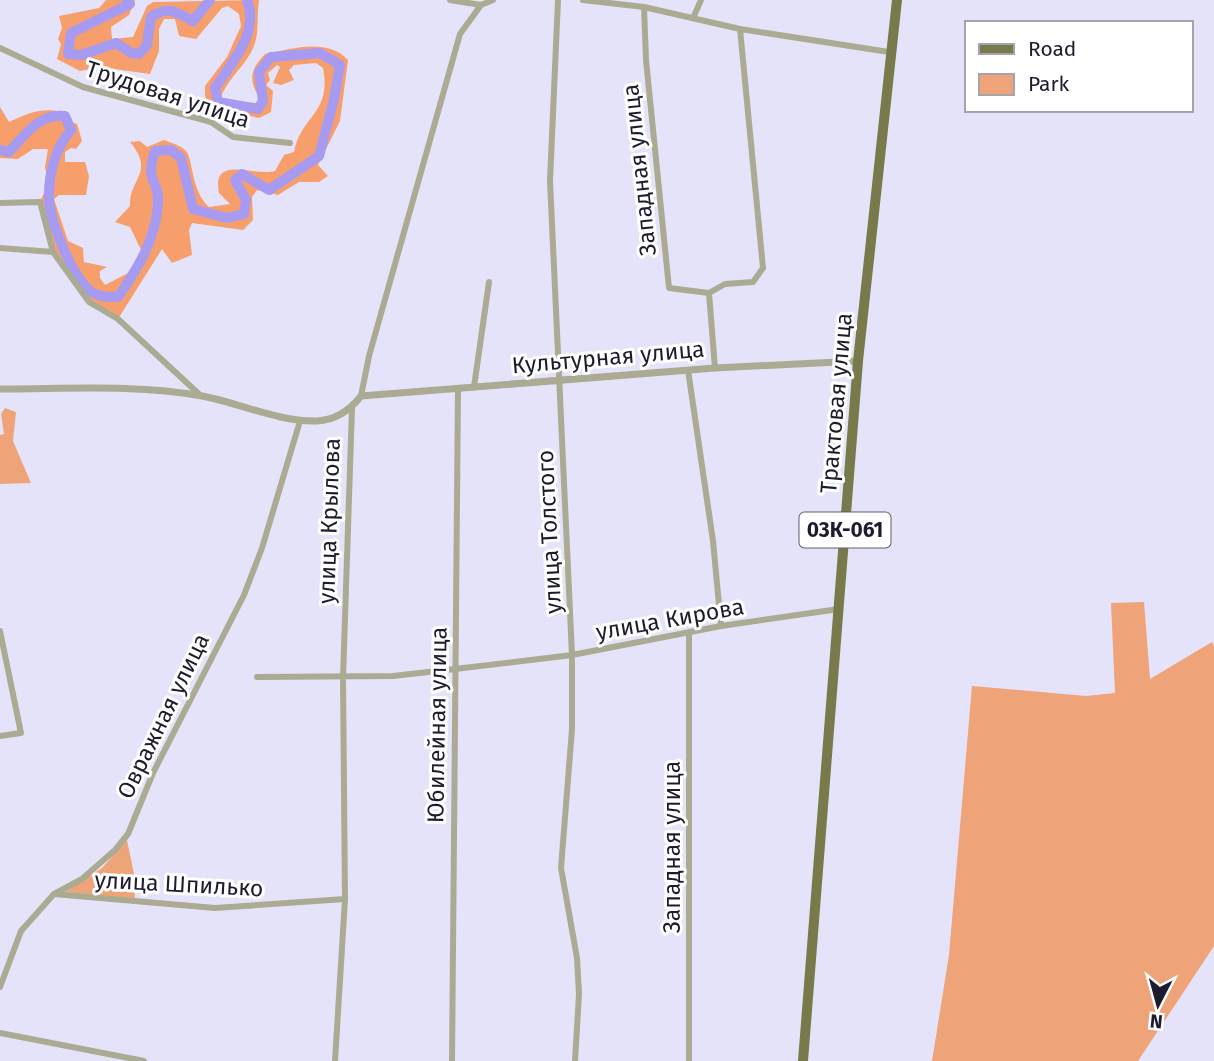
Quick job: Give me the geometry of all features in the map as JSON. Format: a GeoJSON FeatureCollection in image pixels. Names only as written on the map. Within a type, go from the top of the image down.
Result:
{"type":"FeatureCollection","features":[{"type":"Feature","properties":{"kind":"main road","name":"Трактовая улица"},"geometry":{"type":"LineString","coordinates":[[803,1061],[858,361],[889,52],[897,0]]}},
{"type":"Feature","properties":{"kind":"street"},"geometry":{"type":"LineString","coordinates":[[450,0],[481,5],[493,0]]}},
{"type":"Feature","properties":{"kind":"street","name":"улица Толстого"},"geometry":{"type":"LineString","coordinates":[[558,0],[550,181],[572,655],[572,729],[561,868],[577,958],[579,994],[575,1061]]}},
{"type":"Feature","properties":{"kind":"street"},"geometry":{"type":"LineString","coordinates":[[583,0],[644,7],[694,16],[740,29],[889,52]]}},
{"type":"Feature","properties":{"kind":"street"},"geometry":{"type":"LineString","coordinates":[[694,16],[701,0]]}},
{"type":"Feature","properties":{"kind":"street","name":"улица Крылова"},"geometry":{"type":"LineString","coordinates":[[335,1061],[345,899],[343,678],[352,408],[361,396],[369,356],[460,34],[481,5]]}},
{"type":"Feature","properties":{"kind":"street","name":"Западная улица"},"geometry":{"type":"LineString","coordinates":[[644,7],[646,60],[669,288],[709,293],[725,285],[753,282],[763,268],[740,29]]}},
{"type":"Feature","properties":{"kind":"street","name":"Трудовая улица"},"geometry":{"type":"LineString","coordinates":[[0,48],[83,87],[211,122],[233,137],[290,143]]}},
{"type":"Feature","properties":{"kind":"street"},"geometry":{"type":"LineString","coordinates":[[0,203],[40,202],[53,252],[89,302],[118,319],[201,396]]}},
{"type":"Feature","properties":{"kind":"street"},"geometry":{"type":"LineString","coordinates":[[0,248],[53,252]]}},
{"type":"Feature","properties":{"kind":"street"},"geometry":{"type":"LineString","coordinates":[[474,387],[489,282]]}},
{"type":"Feature","properties":{"kind":"street"},"geometry":{"type":"LineString","coordinates":[[709,293],[715,368]]}},
{"type":"Feature","properties":{"kind":"street","name":"Культурная улица"},"geometry":{"type":"LineString","coordinates":[[361,396],[559,383],[715,368],[858,361]]}},
{"type":"Feature","properties":{"kind":"street"},"geometry":{"type":"LineString","coordinates":[[688,370],[713,541],[721,626]]}},
{"type":"Feature","properties":{"kind":"street"},"geometry":{"type":"LineString","coordinates":[[0,389],[119,388],[201,396],[300,421],[334,418],[352,408]]}},
{"type":"Feature","properties":{"kind":"street","name":"Юбилейная улица"},"geometry":{"type":"LineString","coordinates":[[452,1061],[458,389]]}},
{"type":"Feature","properties":{"kind":"street","name":"Овражная улица"},"geometry":{"type":"LineString","coordinates":[[0,988],[22,931],[54,894],[82,879],[115,850],[128,834],[153,773],[244,595],[262,548],[300,421]]}},
{"type":"Feature","properties":{"kind":"street","name":"улица Кирова"},"geometry":{"type":"LineString","coordinates":[[257,677],[343,678],[455,669],[572,655],[721,626],[839,609]]}},
{"type":"Feature","properties":{"kind":"street"},"geometry":{"type":"LineString","coordinates":[[0,631],[21,733],[0,736]]}},
{"type":"Feature","properties":{"kind":"street","name":"Западная улица"},"geometry":{"type":"LineString","coordinates":[[689,632],[689,1061]]}},
{"type":"Feature","properties":{"kind":"street","name":"улица Шпилько"},"geometry":{"type":"LineString","coordinates":[[54,894],[215,908],[345,899]]}},
{"type":"Feature","properties":{"kind":"street"},"geometry":{"type":"LineString","coordinates":[[0,1033],[144,1061]]}},
{"type":"Feature","properties":{"kind":"green space"},"geometry":{"type":"Polygon","coordinates":[[[5,408],[16,412],[13,441],[31,483],[0,484],[0,435],[4,434],[1,414],[5,408]]]}},
{"type":"Feature","properties":{"kind":"green space"},"geometry":{"type":"Polygon","coordinates":[[[1144,602],[1150,679],[1212,642],[1214,646],[1214,946],[1138,1061],[932,1061],[949,955],[972,686],[1086,696],[1115,693],[1111,603],[1144,602]]]}},
{"type":"Feature","properties":{"kind":"green space"},"geometry":{"type":"Polygon","coordinates":[[[127,840],[134,874],[135,900],[65,892],[102,868],[127,840]]]}},
{"type":"Feature","properties":{"kind":"shaded area"},"geometry":{"type":"Polygon","coordinates":[[[106,0],[135,0],[129,15],[111,27],[112,39],[133,37],[147,6],[153,2],[259,0],[257,34],[253,47],[220,100],[257,103],[260,98],[252,75],[265,54],[308,46],[330,49],[348,60],[340,121],[318,165],[328,176],[319,182],[299,182],[278,195],[257,190],[252,197],[253,220],[243,230],[192,223],[189,230],[192,255],[172,263],[162,249],[118,319],[91,303],[53,252],[40,202],[48,184],[45,167],[48,149],[33,149],[18,159],[0,158],[0,107],[9,122],[47,110],[62,112],[63,119],[77,124],[82,141],[76,149],[71,148],[65,152],[65,162],[85,162],[89,176],[86,195],[59,195],[54,199],[68,241],[83,248],[84,262],[107,267],[100,271],[100,278],[105,285],[130,272],[142,252],[130,227],[115,222],[130,206],[130,197],[141,169],[141,161],[130,142],[140,141],[147,147],[164,140],[181,147],[188,154],[198,192],[209,207],[230,204],[219,193],[218,181],[222,174],[228,170],[275,171],[284,155],[294,152],[303,130],[320,105],[325,83],[323,68],[316,63],[294,65],[289,70],[294,80],[281,85],[273,83],[280,67],[277,65],[268,73],[270,80],[266,85],[273,91],[271,112],[259,118],[211,107],[205,96],[205,86],[227,57],[241,26],[239,14],[228,6],[222,8],[196,39],[179,36],[175,19],[164,19],[159,29],[159,51],[150,74],[100,67],[80,71],[57,59],[61,44],[58,39],[62,28],[59,16],[99,8],[106,0]]]}},
{"type":"Feature","properties":{"kind":"waterway"},"geometry":{"type":"LineString","coordinates":[[127,0],[130,4],[71,33],[68,54],[81,55],[116,43],[131,53],[139,54],[147,45],[151,17],[167,11],[193,21],[210,0]]}},
{"type":"Feature","properties":{"kind":"waterway"},"geometry":{"type":"LineString","coordinates":[[0,150],[9,152],[40,122],[56,116],[65,116],[71,130],[57,152],[50,178],[50,205],[56,231],[75,271],[88,289],[94,294],[118,297],[139,264],[154,229],[158,196],[151,170],[155,151],[171,150],[181,158],[193,209],[227,218],[244,214],[246,200],[235,180],[242,174],[269,190],[319,156],[340,65],[320,53],[271,57],[259,72],[263,101],[258,109],[218,102],[215,88],[236,58],[247,36],[250,24],[247,0]]}}]}
